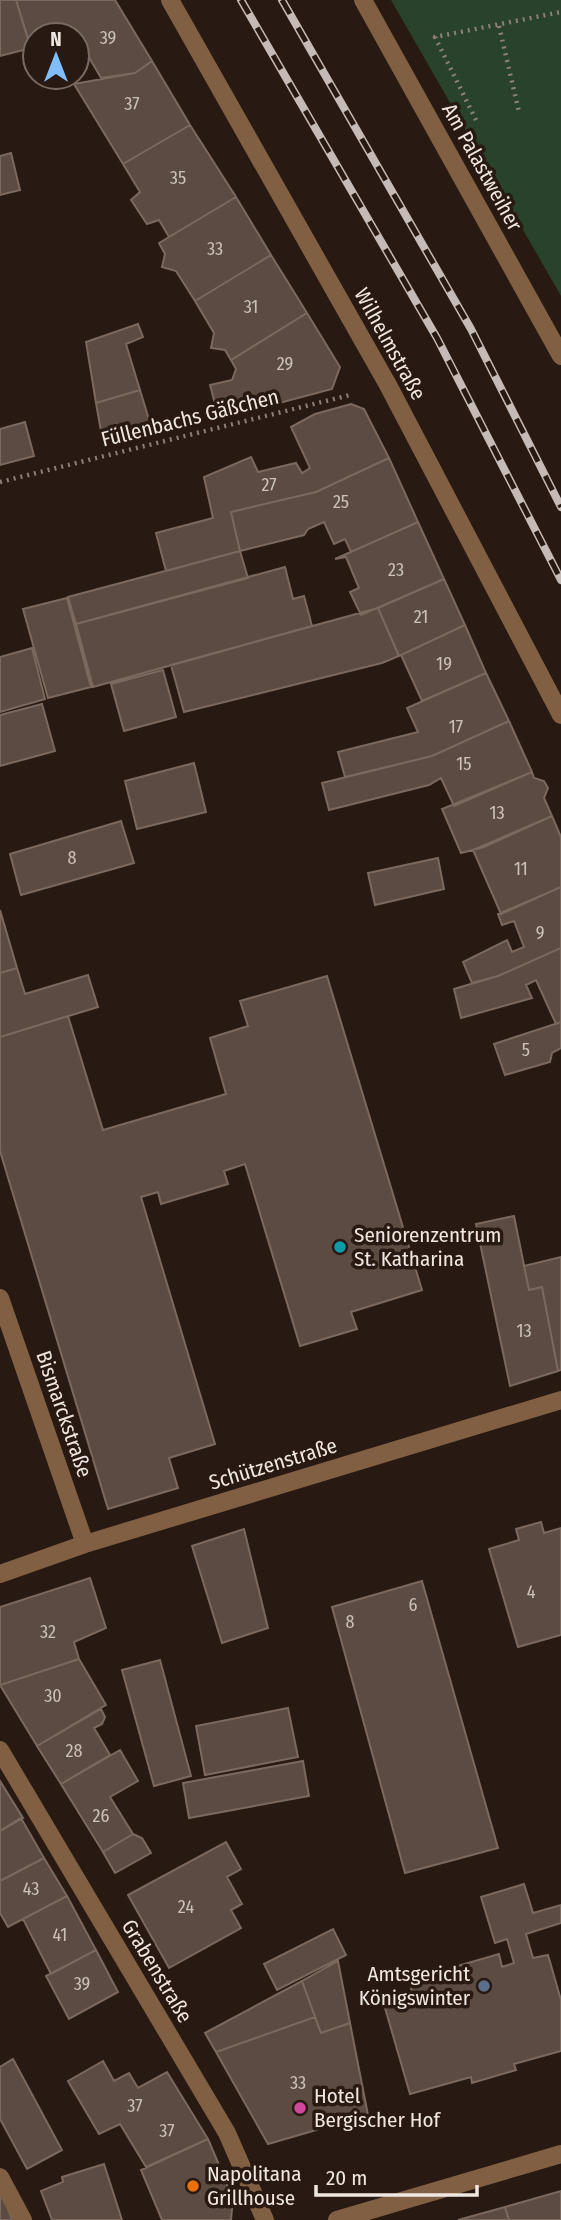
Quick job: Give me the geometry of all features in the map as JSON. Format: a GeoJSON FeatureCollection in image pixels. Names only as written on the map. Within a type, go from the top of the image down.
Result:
{"type":"FeatureCollection","features":[{"type":"Feature","properties":{"kind":"street","name":"Wilhelmstraße"},"geometry":{"type":"LineString","coordinates":[[170,0],[388,385],[561,715]]}},
{"type":"Feature","properties":{"kind":"street","name":"Am Palastweiher"},"geometry":{"type":"LineString","coordinates":[[363,0],[561,356]]}},
{"type":"Feature","properties":{"kind":"street","name":"Bismarckstraße"},"geometry":{"type":"LineString","coordinates":[[0,1298],[85,1544]]}},
{"type":"Feature","properties":{"kind":"street","name":"Schützenstraße"},"geometry":{"type":"LineString","coordinates":[[0,1574],[85,1544],[561,1400]]}},
{"type":"Feature","properties":{"kind":"street","name":"Grabenstraße"},"geometry":{"type":"LineString","coordinates":[[0,1750],[227,2133],[265,2220]]}},
{"type":"Feature","properties":{"kind":"street"},"geometry":{"type":"LineString","coordinates":[[337,2220],[561,2154]]}},
{"type":"Feature","properties":{"kind":"street"},"geometry":{"type":"LineString","coordinates":[[0,2177],[23,2220]]}},
{"type":"Feature","properties":{"kind":"path"},"geometry":{"type":"LineString","coordinates":[[477,121],[435,37],[561,12]]}},
{"type":"Feature","properties":{"kind":"path"},"geometry":{"type":"LineString","coordinates":[[499,26],[519,112]]}},
{"type":"Feature","properties":{"kind":"path","name":"Füllenbachs Gäßchen"},"geometry":{"type":"LineString","coordinates":[[0,482],[388,385]]}},
{"type":"Feature","properties":{"kind":"green space"},"geometry":{"type":"Polygon","coordinates":[[[391,0],[561,0],[561,296],[391,0]]]}},
{"type":"Feature","properties":{"kind":"building"},"geometry":{"type":"Polygon","coordinates":[[[0,0],[16,0],[23,21],[21,51],[0,56],[0,0]]]}},
{"type":"Feature","properties":{"kind":"building"},"geometry":{"type":"Polygon","coordinates":[[[16,0],[115,0],[152,61],[135,73],[101,78],[91,61],[91,21],[22,21],[16,0]]]}},
{"type":"Feature","properties":{"kind":"building"},"geometry":{"type":"Polygon","coordinates":[[[152,61],[190,125],[123,164],[78,91],[91,91],[91,81],[135,73],[152,61]]]}},
{"type":"Feature","properties":{"kind":"building"},"geometry":{"type":"Polygon","coordinates":[[[190,125],[236,197],[169,237],[159,220],[147,224],[131,200],[140,192],[123,164],[190,125]]]}},
{"type":"Feature","properties":{"kind":"building"},"geometry":{"type":"Polygon","coordinates":[[[11,153],[20,190],[0,195],[0,156],[11,153]]]}},
{"type":"Feature","properties":{"kind":"building"},"geometry":{"type":"Polygon","coordinates":[[[236,197],[271,255],[195,301],[176,271],[162,267],[165,254],[159,243],[236,197]]]}},
{"type":"Feature","properties":{"kind":"building"},"geometry":{"type":"Polygon","coordinates":[[[271,255],[307,313],[231,360],[225,350],[211,348],[214,333],[195,301],[271,255]]]}},
{"type":"Feature","properties":{"kind":"building"},"geometry":{"type":"Polygon","coordinates":[[[307,313],[340,367],[332,389],[219,419],[210,385],[232,380],[236,369],[231,360],[307,313]]]}},
{"type":"Feature","properties":{"kind":"building"},"geometry":{"type":"Polygon","coordinates":[[[138,324],[143,337],[126,344],[140,390],[96,403],[86,342],[138,324]]]}},
{"type":"Feature","properties":{"kind":"building"},"geometry":{"type":"Polygon","coordinates":[[[140,390],[150,423],[102,437],[96,403],[140,390]]]}},
{"type":"Feature","properties":{"kind":"building"},"geometry":{"type":"Polygon","coordinates":[[[351,404],[364,409],[389,458],[316,492],[231,512],[240,551],[166,571],[156,533],[213,518],[204,477],[251,457],[258,472],[296,463],[302,473],[310,468],[291,427],[315,414],[351,404]]]}},
{"type":"Feature","properties":{"kind":"building"},"geometry":{"type":"Polygon","coordinates":[[[25,422],[34,456],[0,465],[0,429],[25,422]]]}},
{"type":"Feature","properties":{"kind":"building"},"geometry":{"type":"Polygon","coordinates":[[[389,458],[418,522],[351,552],[345,539],[334,544],[324,522],[308,529],[304,535],[240,551],[231,512],[316,492],[389,458]]]}},
{"type":"Feature","properties":{"kind":"building"},"geometry":{"type":"Polygon","coordinates":[[[418,522],[444,579],[361,615],[350,592],[359,588],[346,557],[335,559],[418,522]]]}},
{"type":"Feature","properties":{"kind":"building"},"geometry":{"type":"Polygon","coordinates":[[[240,551],[248,578],[76,624],[68,597],[240,551]]]}},
{"type":"Feature","properties":{"kind":"building"},"geometry":{"type":"Polygon","coordinates":[[[285,567],[293,599],[304,596],[312,626],[93,687],[76,624],[285,567]]]}},
{"type":"Feature","properties":{"kind":"building"},"geometry":{"type":"Polygon","coordinates":[[[444,579],[465,625],[399,656],[378,608],[444,579]]]}},
{"type":"Feature","properties":{"kind":"building"},"geometry":{"type":"Polygon","coordinates":[[[67,598],[91,687],[48,698],[23,609],[67,598]]]}},
{"type":"Feature","properties":{"kind":"building"},"geometry":{"type":"Polygon","coordinates":[[[378,608],[399,656],[382,663],[184,712],[171,665],[378,608]]]}},
{"type":"Feature","properties":{"kind":"building"},"geometry":{"type":"Polygon","coordinates":[[[465,625],[486,673],[422,701],[401,655],[465,625]]]}},
{"type":"Feature","properties":{"kind":"building"},"geometry":{"type":"Polygon","coordinates":[[[32,648],[45,699],[0,712],[0,657],[32,648]]]}},
{"type":"Feature","properties":{"kind":"building"},"geometry":{"type":"Polygon","coordinates":[[[163,670],[176,717],[124,731],[111,684],[163,670]]]}},
{"type":"Feature","properties":{"kind":"building"},"geometry":{"type":"Polygon","coordinates":[[[486,673],[509,721],[432,756],[345,777],[338,752],[418,732],[407,708],[486,673]]]}},
{"type":"Feature","properties":{"kind":"building"},"geometry":{"type":"Polygon","coordinates":[[[42,704],[55,751],[0,766],[0,715],[42,704]]]}},
{"type":"Feature","properties":{"kind":"building"},"geometry":{"type":"Polygon","coordinates":[[[509,721],[532,772],[454,806],[441,778],[429,785],[329,810],[322,783],[432,756],[509,721]]]}},
{"type":"Feature","properties":{"kind":"building"},"geometry":{"type":"Polygon","coordinates":[[[194,763],[206,812],[137,829],[125,781],[194,763]]]}},
{"type":"Feature","properties":{"kind":"building"},"geometry":{"type":"Polygon","coordinates":[[[532,772],[534,778],[544,781],[548,788],[544,798],[552,816],[484,847],[461,853],[442,809],[532,772]]]}},
{"type":"Feature","properties":{"kind":"building"},"geometry":{"type":"Polygon","coordinates":[[[552,816],[561,837],[561,887],[501,914],[473,850],[552,816]]]}},
{"type":"Feature","properties":{"kind":"building"},"geometry":{"type":"Polygon","coordinates":[[[121,821],[134,863],[21,895],[10,854],[121,821]]]}},
{"type":"Feature","properties":{"kind":"building"},"geometry":{"type":"Polygon","coordinates":[[[438,858],[444,889],[375,905],[368,873],[438,858]]]}},
{"type":"Feature","properties":{"kind":"building"},"geometry":{"type":"Polygon","coordinates":[[[561,887],[561,948],[498,976],[472,983],[463,962],[507,940],[512,952],[524,947],[514,921],[502,925],[498,914],[561,887]]]}},
{"type":"Feature","properties":{"kind":"building"},"geometry":{"type":"Polygon","coordinates":[[[0,910],[17,968],[0,973],[0,910]]]}},
{"type":"Feature","properties":{"kind":"building"},"geometry":{"type":"Polygon","coordinates":[[[561,948],[561,1022],[556,1024],[536,980],[526,985],[532,998],[461,1018],[454,989],[498,976],[561,948]]]}},
{"type":"Feature","properties":{"kind":"building"},"geometry":{"type":"Polygon","coordinates":[[[17,968],[25,994],[88,975],[98,1007],[0,1037],[0,973],[17,968]]]}},
{"type":"Feature","properties":{"kind":"building","name":"Seniorenzentrum St. Katharina"},"geometry":{"type":"Polygon","coordinates":[[[327,976],[422,1290],[351,1312],[357,1329],[300,1346],[245,1164],[224,1171],[228,1184],[161,1204],[158,1192],[141,1197],[215,1444],[169,1458],[178,1488],[108,1509],[0,1151],[0,1037],[68,1016],[103,1130],[226,1094],[210,1038],[248,1026],[240,1001],[327,976]]]}},
{"type":"Feature","properties":{"kind":"building"},"geometry":{"type":"Polygon","coordinates":[[[561,1022],[561,1048],[552,1053],[550,1062],[505,1075],[494,1044],[561,1022]]]}},
{"type":"Feature","properties":{"kind":"building"},"geometry":{"type":"Polygon","coordinates":[[[514,1216],[529,1290],[542,1287],[558,1371],[510,1386],[476,1224],[514,1216]]]}},
{"type":"Feature","properties":{"kind":"building"},"geometry":{"type":"Polygon","coordinates":[[[561,1257],[561,1370],[558,1371],[542,1287],[529,1290],[524,1266],[561,1257]]]}},
{"type":"Feature","properties":{"kind":"building"},"geometry":{"type":"Polygon","coordinates":[[[541,1522],[544,1533],[561,1528],[561,1635],[518,1647],[489,1549],[519,1540],[516,1529],[541,1522]]]}},
{"type":"Feature","properties":{"kind":"building"},"geometry":{"type":"Polygon","coordinates":[[[244,1529],[268,1628],[222,1643],[192,1546],[244,1529]]]}},
{"type":"Feature","properties":{"kind":"building"},"geometry":{"type":"Polygon","coordinates":[[[90,1578],[106,1628],[74,1642],[79,1659],[0,1685],[0,1607],[90,1578]]]}},
{"type":"Feature","properties":{"kind":"building"},"geometry":{"type":"Polygon","coordinates":[[[422,1581],[498,1848],[405,1873],[332,1607],[422,1581]]]}},
{"type":"Feature","properties":{"kind":"building"},"geometry":{"type":"Polygon","coordinates":[[[79,1659],[106,1705],[37,1746],[0,1685],[79,1659]]]}},
{"type":"Feature","properties":{"kind":"building"},"geometry":{"type":"Polygon","coordinates":[[[160,1660],[191,1776],[154,1786],[122,1670],[160,1660]]]}},
{"type":"Feature","properties":{"kind":"building"},"geometry":{"type":"Polygon","coordinates":[[[288,1708],[298,1757],[205,1775],[196,1726],[288,1708]]]}},
{"type":"Feature","properties":{"kind":"building"},"geometry":{"type":"Polygon","coordinates":[[[101,1709],[105,1717],[102,1724],[94,1728],[110,1755],[61,1784],[37,1746],[101,1709]]]}},
{"type":"Feature","properties":{"kind":"building"},"geometry":{"type":"Polygon","coordinates":[[[120,1750],[138,1781],[110,1797],[133,1834],[103,1852],[61,1784],[120,1750]]]}},
{"type":"Feature","properties":{"kind":"building"},"geometry":{"type":"Polygon","coordinates":[[[303,1761],[309,1796],[189,1818],[183,1783],[303,1761]]]}},
{"type":"Feature","properties":{"kind":"building"},"geometry":{"type":"Polygon","coordinates":[[[0,1781],[23,1818],[0,1831],[0,1781]]]}},
{"type":"Feature","properties":{"kind":"building"},"geometry":{"type":"Polygon","coordinates":[[[21,1818],[44,1858],[0,1881],[0,1831],[21,1818]]]}},
{"type":"Feature","properties":{"kind":"building"},"geometry":{"type":"Polygon","coordinates":[[[133,1834],[142,1838],[151,1853],[115,1873],[103,1852],[133,1834]]]}},
{"type":"Feature","properties":{"kind":"building"},"geometry":{"type":"Polygon","coordinates":[[[226,1842],[241,1869],[227,1877],[242,1904],[231,1910],[241,1928],[169,1968],[128,1895],[226,1842]]]}},
{"type":"Feature","properties":{"kind":"building"},"geometry":{"type":"Polygon","coordinates":[[[44,1858],[67,1896],[8,1927],[0,1913],[0,1881],[44,1858]]]}},
{"type":"Feature","properties":{"kind":"building","name":"Amtsgericht Königswinter"},"geometry":{"type":"Polygon","coordinates":[[[524,1884],[533,1913],[561,1905],[561,1923],[526,1934],[533,1958],[548,1955],[561,2000],[561,2051],[514,2064],[516,2070],[472,2083],[471,2077],[410,2094],[383,2001],[412,1992],[409,1980],[499,1954],[502,1967],[514,1963],[507,1939],[495,1943],[481,1897],[524,1884]]]}},
{"type":"Feature","properties":{"kind":"building"},"geometry":{"type":"Polygon","coordinates":[[[67,1896],[96,1950],[51,1974],[23,1919],[67,1896]]]}},
{"type":"Feature","properties":{"kind":"building"},"geometry":{"type":"Polygon","coordinates":[[[333,1929],[346,1955],[277,1990],[264,1964],[333,1929]]]}},
{"type":"Feature","properties":{"kind":"building"},"geometry":{"type":"Polygon","coordinates":[[[96,1950],[118,1992],[69,2019],[46,1976],[96,1950]]]}},
{"type":"Feature","properties":{"kind":"building"},"geometry":{"type":"Polygon","coordinates":[[[338,1961],[350,2023],[321,2033],[302,1981],[338,1961]]]}},
{"type":"Feature","properties":{"kind":"building"},"geometry":{"type":"Polygon","coordinates":[[[302,1981],[315,2017],[216,2052],[205,2033],[302,1981]]]}},
{"type":"Feature","properties":{"kind":"building"},"geometry":{"type":"Polygon","coordinates":[[[315,2017],[321,2033],[350,2023],[368,2115],[268,2144],[216,2052],[315,2017]]]}},
{"type":"Feature","properties":{"kind":"building"},"geometry":{"type":"Polygon","coordinates":[[[13,2059],[62,2150],[27,2169],[0,2119],[0,2067],[13,2059]]]}},
{"type":"Feature","properties":{"kind":"building"},"geometry":{"type":"Polygon","coordinates":[[[103,2061],[114,2081],[129,2073],[138,2088],[167,2072],[208,2139],[146,2167],[120,2124],[99,2134],[68,2081],[103,2061]]]}},
{"type":"Feature","properties":{"kind":"building"},"geometry":{"type":"Polygon","coordinates":[[[208,2139],[233,2198],[231,2220],[162,2220],[141,2170],[208,2139]]]}},
{"type":"Feature","properties":{"kind":"building"},"geometry":{"type":"Polygon","coordinates":[[[104,2164],[122,2220],[52,2220],[41,2191],[63,2182],[62,2177],[104,2164]]]}},
{"type":"Feature","properties":{"kind":"building"},"geometry":{"type":"Polygon","coordinates":[[[0,2186],[12,2220],[0,2220],[0,2186]]]}},
{"type":"Feature","properties":{"kind":"building"},"geometry":{"type":"Polygon","coordinates":[[[561,2191],[561,2220],[509,2220],[505,2207],[561,2191]]]}},
{"type":"Feature","properties":{"kind":"building"},"geometry":{"type":"Polygon","coordinates":[[[505,2207],[509,2220],[458,2220],[505,2207]]]}},
{"type":"Feature","properties":{"kind":"railway"},"geometry":{"type":"LineString","coordinates":[[241,0],[437,338],[561,580]]}},
{"type":"Feature","properties":{"kind":"railway"},"geometry":{"type":"LineString","coordinates":[[282,0],[471,329],[561,507]]}},
{"type":"Feature","properties":{"kind":"place","name":"Seniorenzentrum St. Katharina"},"geometry":{"type":"Point","coordinates":[340,1247]}},
{"type":"Feature","properties":{"kind":"place","name":"Amtsgericht Königswinter"},"geometry":{"type":"Point","coordinates":[484,1986]}},
{"type":"Feature","properties":{"kind":"place","name":"Hotel Bergischer Hof"},"geometry":{"type":"Point","coordinates":[300,2108]}},
{"type":"Feature","properties":{"kind":"place","name":"Napolitana Grillhouse"},"geometry":{"type":"Point","coordinates":[193,2186]}}]}
